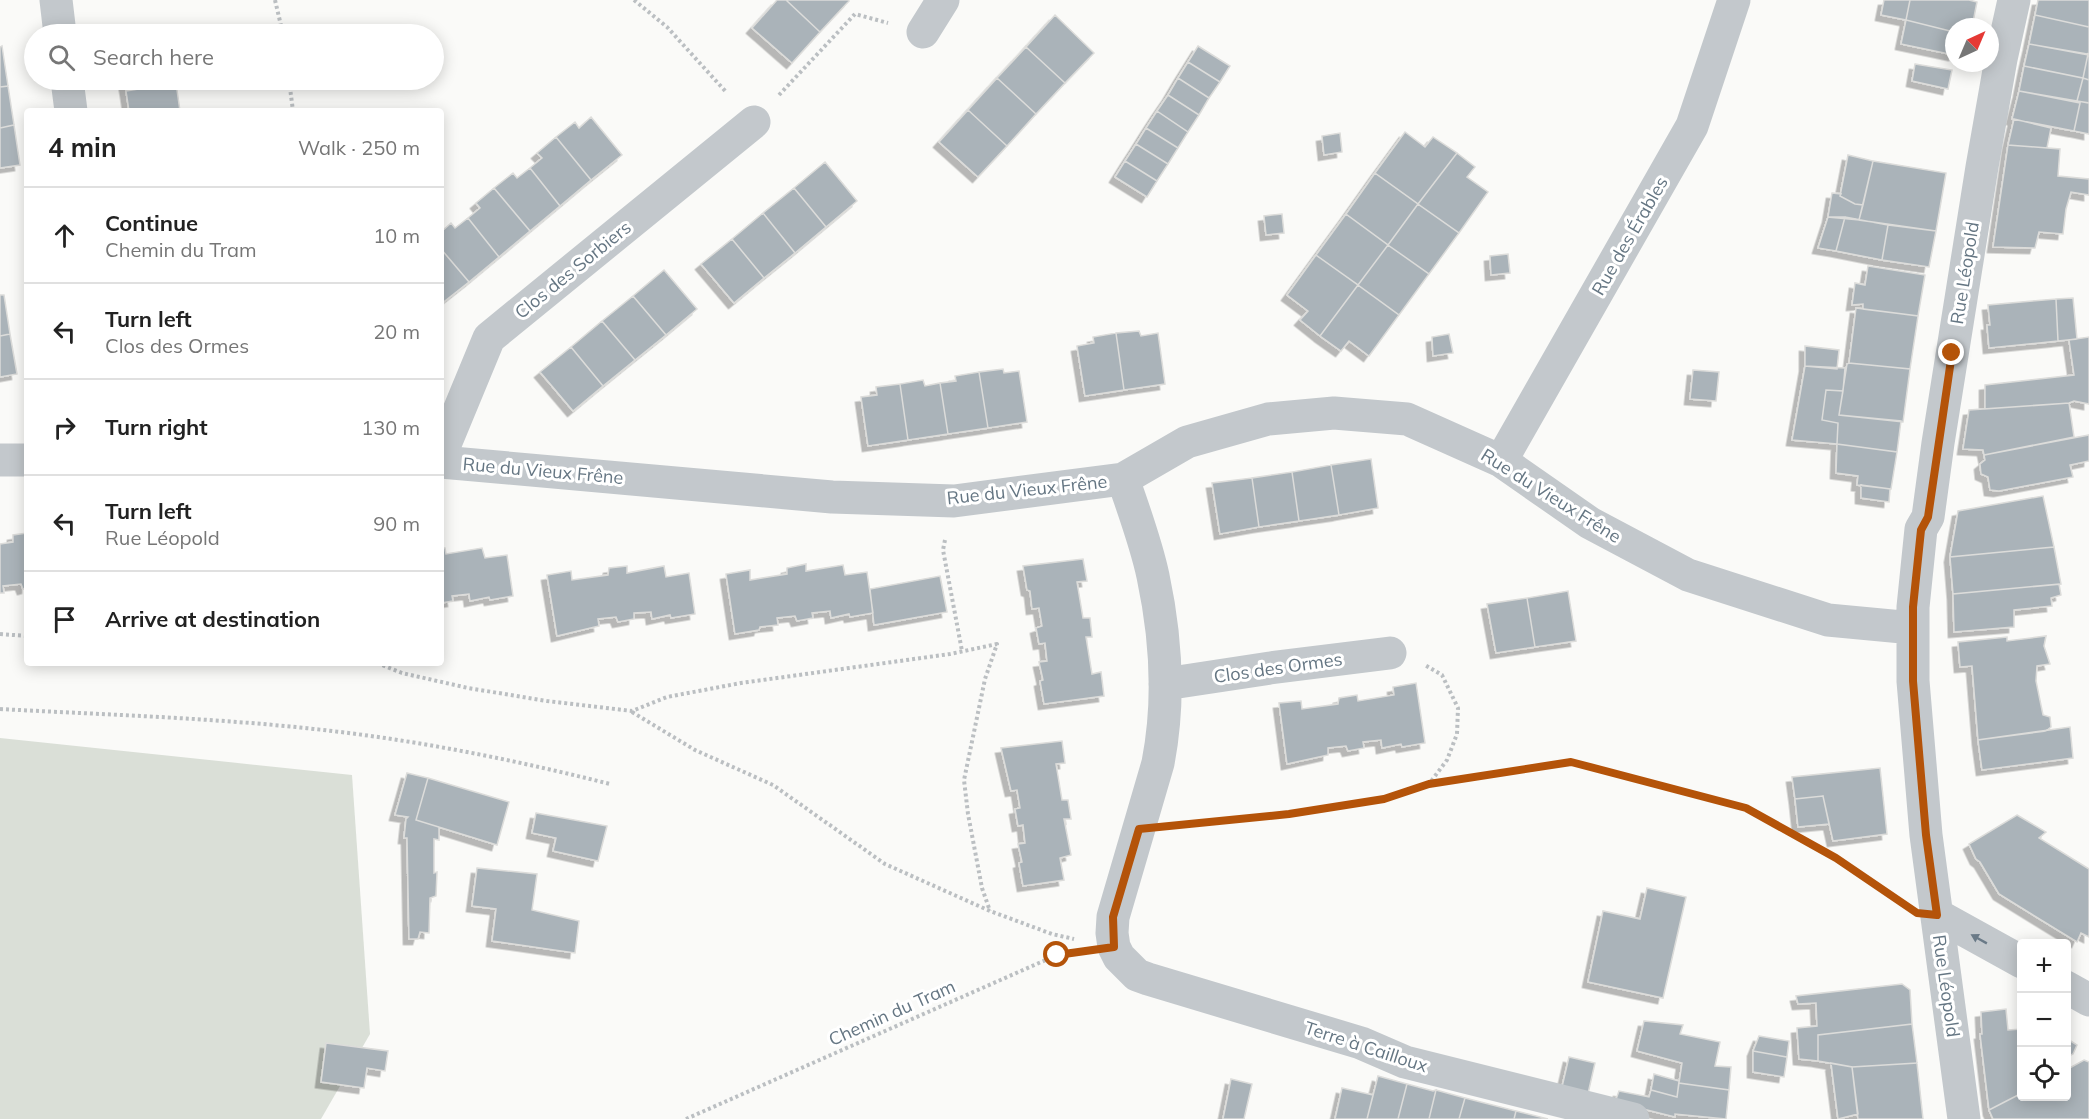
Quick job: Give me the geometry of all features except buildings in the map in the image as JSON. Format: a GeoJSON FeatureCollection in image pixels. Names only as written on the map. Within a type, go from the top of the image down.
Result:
{"type":"FeatureCollection","features":[{"type":"Feature","properties":{"kind":"street"},"geometry":{"type":"LineString","coordinates":[[56,0],[59,24]]}},
{"type":"Feature","properties":{"kind":"street"},"geometry":{"type":"LineString","coordinates":[[923,32],[944,0]]}},
{"type":"Feature","properties":{"kind":"street","name":"Rue des Érables"},"geometry":{"type":"LineString","coordinates":[[1502,461],[1692,126],[1734,0]]}},
{"type":"Feature","properties":{"kind":"street","name":"Rue Léopold"},"geometry":{"type":"LineString","coordinates":[[1964,1119],[1926,835],[1913,681],[1913,628],[1921,530],[1928,517],[1978,190],[2014,0]]}},
{"type":"Feature","properties":{"kind":"street"},"geometry":{"type":"LineString","coordinates":[[68,90],[71,108]]}},
{"type":"Feature","properties":{"kind":"street","name":"Clos des Sorbiers"},"geometry":{"type":"LineString","coordinates":[[444,447],[489,338],[754,122]]}},
{"type":"Feature","properties":{"kind":"street","name":"Rue du Vieux Frêne"},"geometry":{"type":"LineString","coordinates":[[444,462],[832,497],[954,501],[1123,479],[1187,442],[1268,419],[1334,413],[1407,419],[1502,461],[1590,523],[1688,574],[1828,620],[1913,628]]}},
{"type":"Feature","properties":{"kind":"street"},"geometry":{"type":"LineString","coordinates":[[0,460],[24,460]]}},
{"type":"Feature","properties":{"kind":"street"},"geometry":{"type":"LineString","coordinates":[[1114,947],[1113,917],[1162,743],[1165,684],[1161,630],[1153,574],[1123,479]]}},
{"type":"Feature","properties":{"kind":"street","name":"Clos des Ormes"},"geometry":{"type":"LineString","coordinates":[[1165,684],[1390,653]]}},
{"type":"Feature","properties":{"kind":"street"},"geometry":{"type":"LineString","coordinates":[[1937,915],[2017,959]]}},
{"type":"Feature","properties":{"kind":"street","name":"Terre à Cailloux"},"geometry":{"type":"LineString","coordinates":[[1114,947],[1126,965],[1137,975],[1148,979],[1361,1043],[1405,1062],[1633,1119]]}},
{"type":"Feature","properties":{"kind":"street"},"geometry":{"type":"LineString","coordinates":[[2071,989],[2089,1000]]}},
{"type":"Feature","properties":{"kind":"path"},"geometry":{"type":"LineString","coordinates":[[275,0],[281,24]]}},
{"type":"Feature","properties":{"kind":"path"},"geometry":{"type":"LineString","coordinates":[[634,0],[667,27],[754,122],[855,14],[923,32]]}},
{"type":"Feature","properties":{"kind":"path"},"geometry":{"type":"LineString","coordinates":[[290,90],[293,108]]}},
{"type":"Feature","properties":{"kind":"path"},"geometry":{"type":"LineString","coordinates":[[954,501],[943,550],[962,651]]}},
{"type":"Feature","properties":{"kind":"path"},"geometry":{"type":"LineString","coordinates":[[0,634],[24,636]]}},
{"type":"Feature","properties":{"kind":"path"},"geometry":{"type":"LineString","coordinates":[[632,711],[667,697],[741,683],[950,654],[998,644],[985,679],[964,780],[980,877],[990,911]]}},
{"type":"Feature","properties":{"kind":"path"},"geometry":{"type":"LineString","coordinates":[[1390,653],[1418,662],[1442,675],[1458,708],[1457,734],[1451,752],[1429,784]]}},
{"type":"Feature","properties":{"kind":"path"},"geometry":{"type":"LineString","coordinates":[[384,666],[402,673],[468,688],[547,701],[632,711],[695,750],[773,785],[885,864],[990,911],[1052,934],[1114,947]]}},
{"type":"Feature","properties":{"kind":"path"},"geometry":{"type":"LineString","coordinates":[[0,709],[224,720],[333,730],[525,762],[610,784]]}},
{"type":"Feature","properties":{"kind":"path"},"geometry":{"type":"LineString","coordinates":[[1139,829],[1301,813],[1384,799],[1429,784],[1571,762],[1746,808],[1836,858],[1917,913],[1937,915]]}},
{"type":"Feature","properties":{"kind":"path","name":"Chemin du Tram"},"geometry":{"type":"LineString","coordinates":[[686,1119],[1057,955],[1114,947]]}},
{"type":"Feature","properties":{"kind":"shaded area"},"geometry":{"type":"Polygon","coordinates":[[[0,738],[352,775],[370,1034],[321,1119],[0,1119],[0,738]]]}},
{"type":"Feature","properties":{"kind":"route"},"geometry":{"type":"LineString","coordinates":[[1057,955],[1114,947],[1113,917],[1139,829],[1289,814],[1384,799],[1429,784],[1571,762],[1746,808],[1836,858],[1917,913],[1937,915],[1926,835],[1913,681],[1913,607],[1921,530],[1928,517],[1952,353]]}}]}
